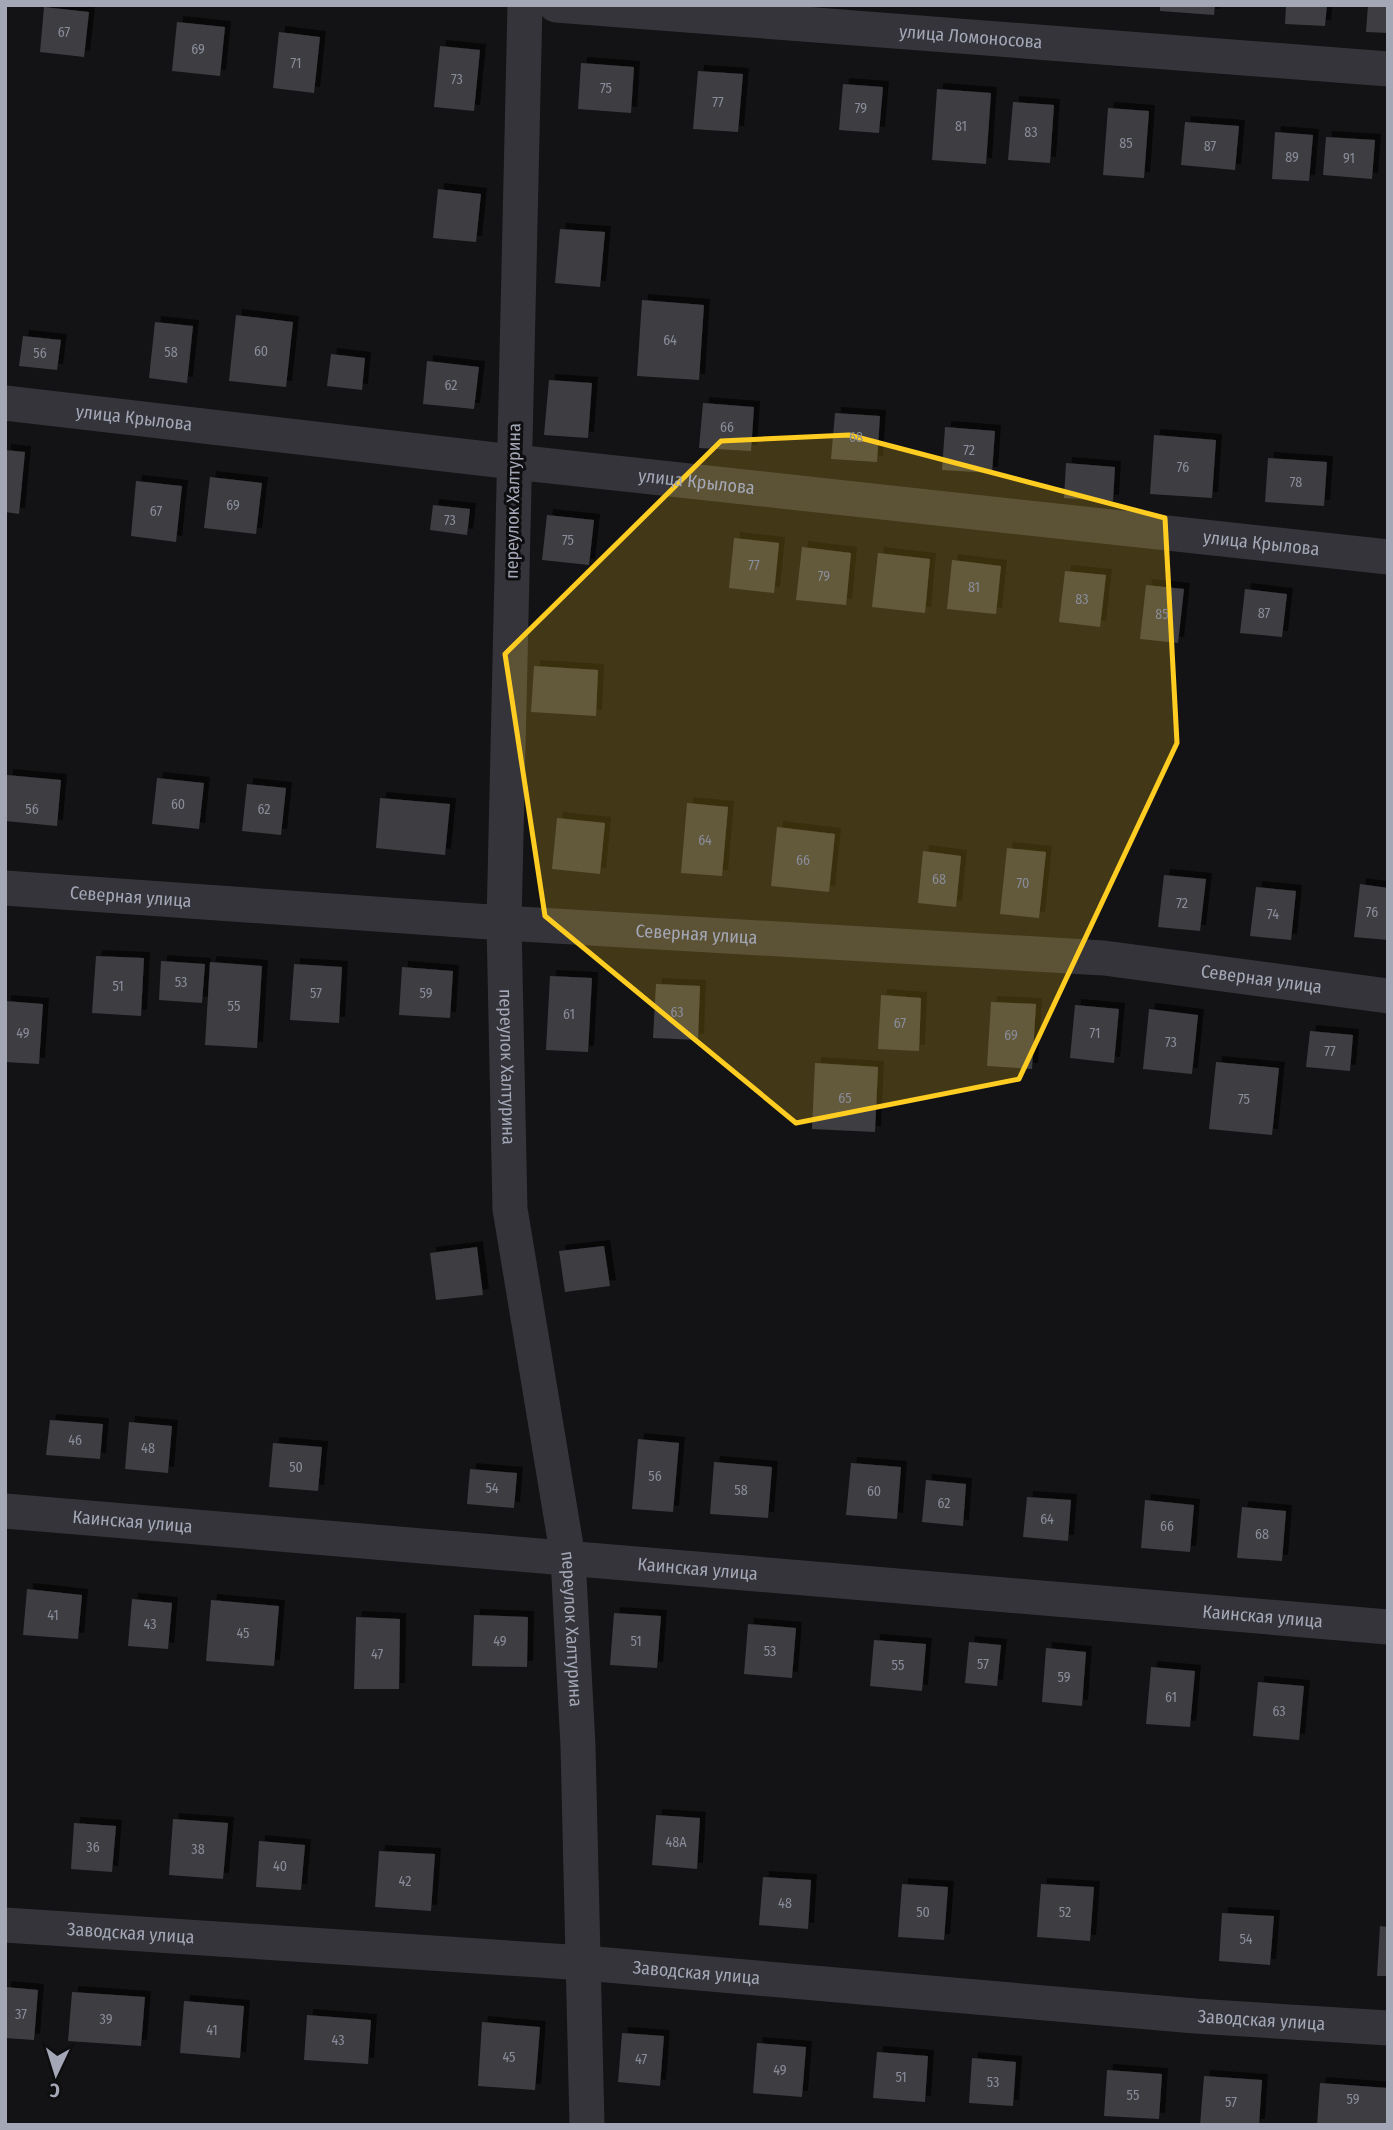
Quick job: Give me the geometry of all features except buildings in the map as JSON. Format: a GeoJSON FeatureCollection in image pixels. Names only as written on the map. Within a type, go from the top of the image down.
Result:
{"type":"FeatureCollection","features":[{"type":"Feature","properties":{"kind":"street","name":"переулок Халтурина"},"geometry":{"type":"LineString","coordinates":[[525,5],[504,923],[510,1209],[568,1558],[578,1746],[587,2125]]}},
{"type":"Feature","properties":{"kind":"street","name":"улица Ломоносова"},"geometry":{"type":"LineString","coordinates":[[556,5],[1388,69]]}},
{"type":"Feature","properties":{"kind":"street","name":"улица Крылова"},"geometry":{"type":"LineString","coordinates":[[5,403],[513,462],[1388,557]]}},
{"type":"Feature","properties":{"kind":"street","name":"Северная улица"},"geometry":{"type":"LineString","coordinates":[[5,888],[504,923],[1104,958],[1388,996]]}},
{"type":"Feature","properties":{"kind":"street","name":"Каинская улица"},"geometry":{"type":"LineString","coordinates":[[5,1511],[1388,1627]]}},
{"type":"Feature","properties":{"kind":"street","name":"Заводская улица"},"geometry":{"type":"LineString","coordinates":[[5,1925],[584,1963],[1181,2015],[1388,2028]]}},
{"type":"Feature","properties":{"kind":"highlighted area"},"geometry":{"type":"Polygon","coordinates":[[[849,435],[1165,518],[1177,743],[1019,1079],[796,1123],[545,916],[505,654],[721,441],[849,435]]]}}]}
